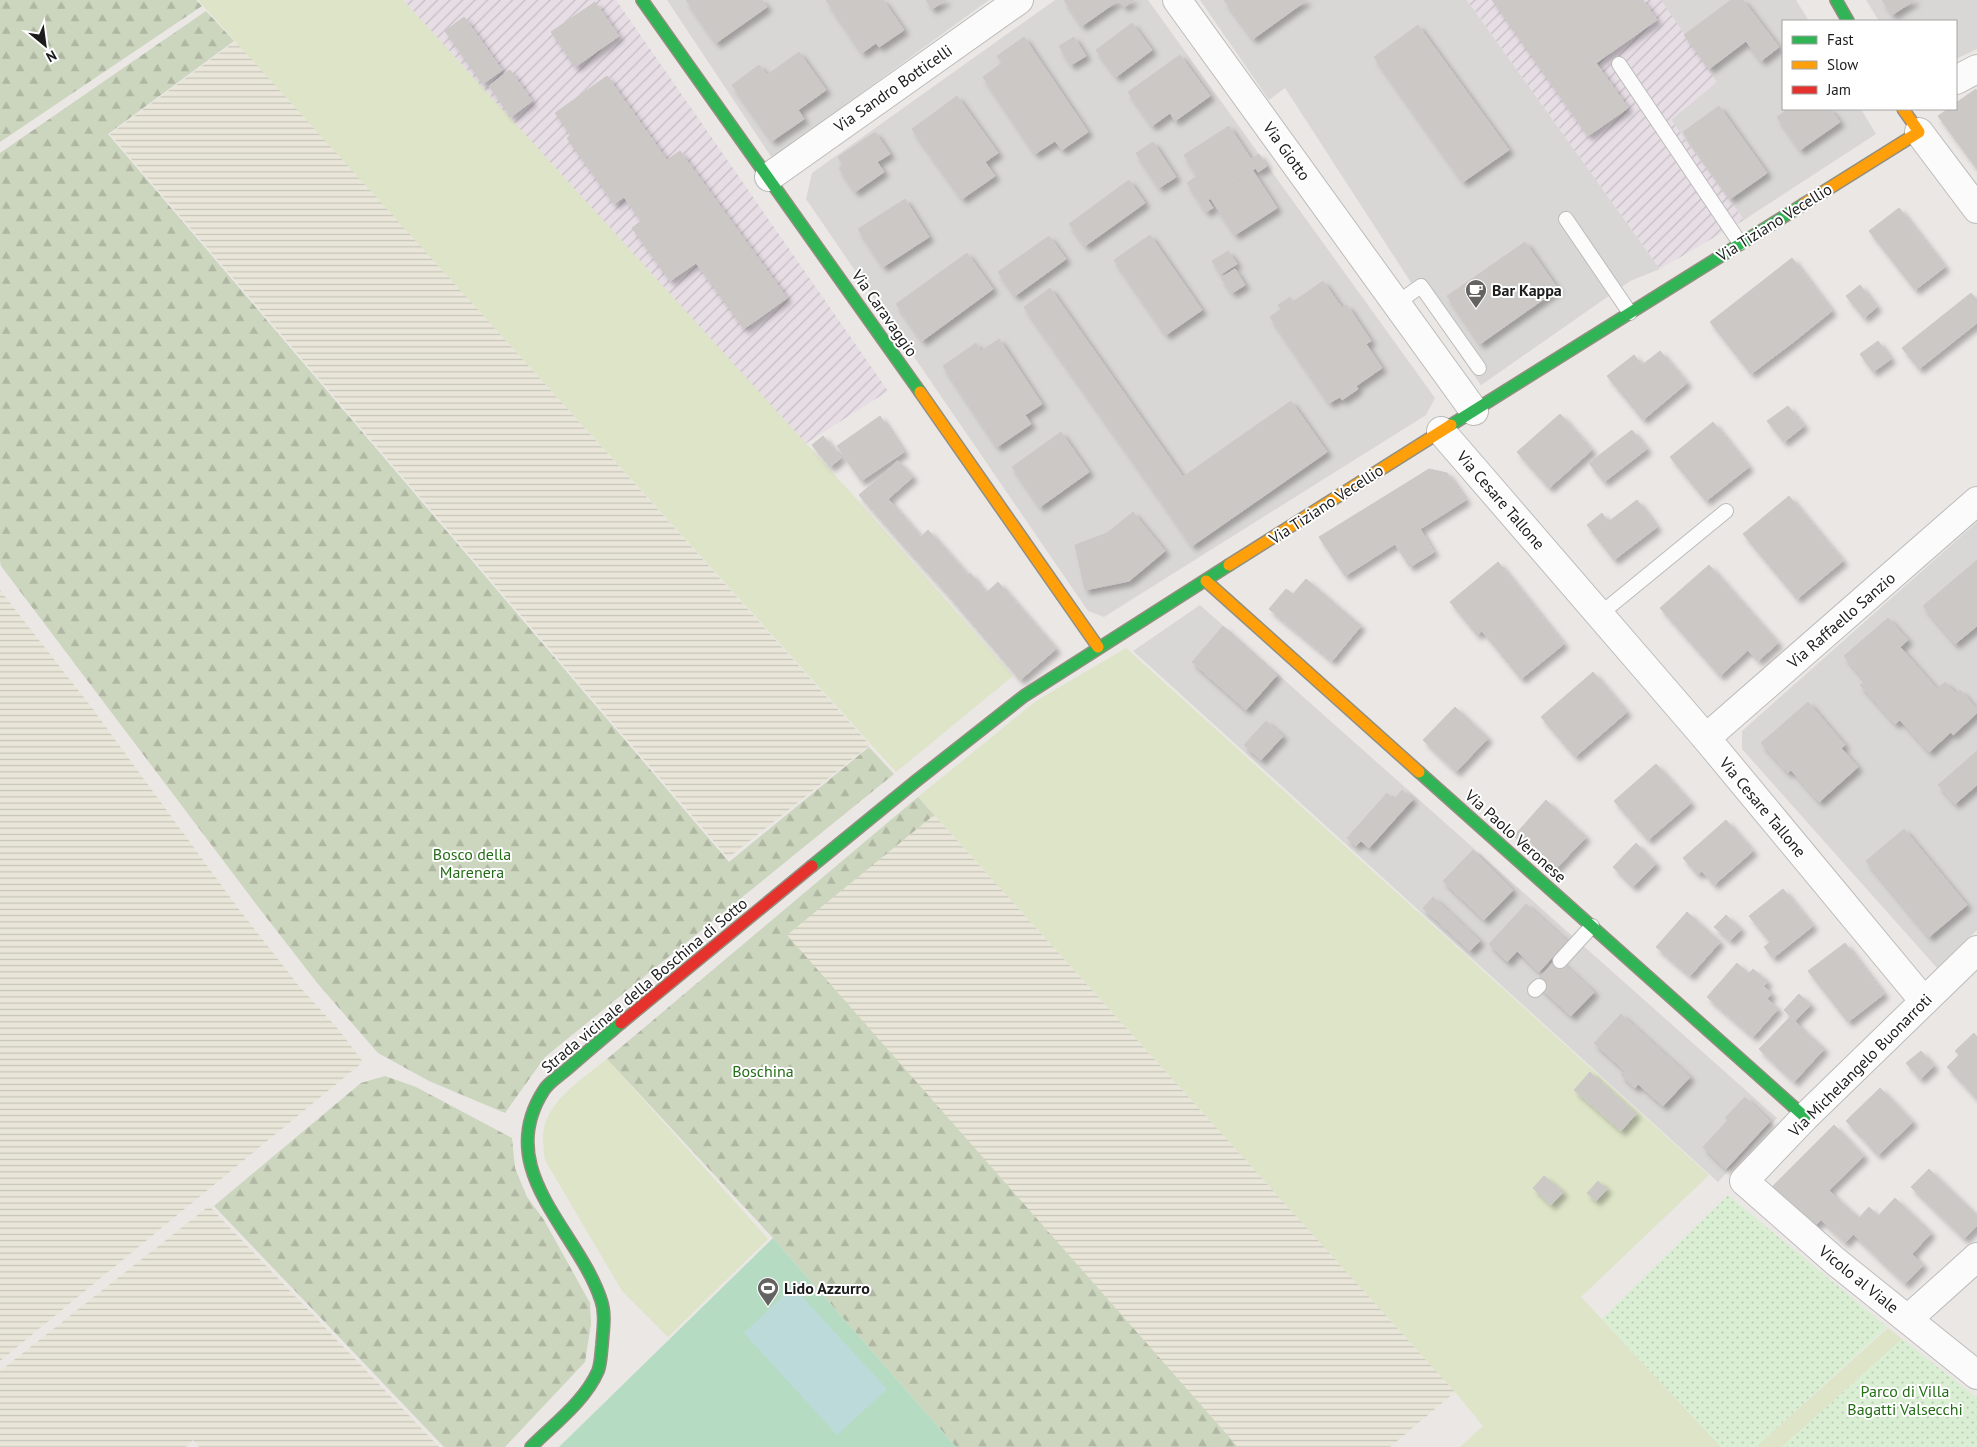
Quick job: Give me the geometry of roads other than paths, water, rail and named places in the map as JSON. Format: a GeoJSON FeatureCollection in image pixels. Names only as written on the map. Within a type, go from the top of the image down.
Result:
{"type":"FeatureCollection","features":[{"type":"Feature","properties":{"kind":"street","name":"Via Caravaggio"},"geometry":{"type":"LineString","coordinates":[[642,0],[1098,647]]}},
{"type":"Feature","properties":{"kind":"street","name":"Via Sandro Botticelli"},"geometry":{"type":"LineString","coordinates":[[768,177],[1018,0]]}},
{"type":"Feature","properties":{"kind":"street","name":"Via Giotto"},"geometry":{"type":"LineString","coordinates":[[1177,0],[1474,411]]}},
{"type":"Feature","properties":{"kind":"street"},"geometry":{"type":"LineString","coordinates":[[1836,0],[1847,20]]}},
{"type":"Feature","properties":{"kind":"street"},"geometry":{"type":"LineString","coordinates":[[1957,79],[1977,69]]}},
{"type":"Feature","properties":{"kind":"street"},"geometry":{"type":"LineString","coordinates":[[1904,110],[1977,209]]}},
{"type":"Feature","properties":{"kind":"street","name":"Via Tiziano Vecellio"},"geometry":{"type":"LineString","coordinates":[[1024,696],[1098,647],[1919,132]]}},
{"type":"Feature","properties":{"kind":"street","name":"Via Cesare Tallone"},"geometry":{"type":"LineString","coordinates":[[1441,431],[1706,738],[1924,1001]]}},
{"type":"Feature","properties":{"kind":"street","name":"Via Raffaello Sanzio"},"geometry":{"type":"LineString","coordinates":[[1706,738],[1977,501]]}},
{"type":"Feature","properties":{"kind":"street","name":"Via Paolo Veronese"},"geometry":{"type":"LineString","coordinates":[[1206,581],[1805,1117]]}},
{"type":"Feature","properties":{"kind":"street","name":"Strada vicinale della Boschina di Sotto"},"geometry":{"type":"LineString","coordinates":[[531,1447],[587,1391],[599,1369],[604,1323],[602,1301],[593,1281],[540,1191],[530,1165],[527,1138],[536,1105],[545,1088],[609,1033],[916,781],[1024,696]]}},
{"type":"Feature","properties":{"kind":"street","name":"Via Michelangelo Buonarroti"},"geometry":{"type":"LineString","coordinates":[[1744,1181],[1805,1117],[1977,950]]}},
{"type":"Feature","properties":{"kind":"street","name":"Vicolo al Viale"},"geometry":{"type":"LineString","coordinates":[[1744,1181],[1835,1261],[1977,1376]]}},
{"type":"Feature","properties":{"kind":"street"},"geometry":{"type":"LineString","coordinates":[[1908,1319],[1977,1257]]}},
{"type":"Feature","properties":{"kind":"lane"},"geometry":{"type":"LineString","coordinates":[[1619,64],[1740,243]]}},
{"type":"Feature","properties":{"kind":"lane"},"geometry":{"type":"LineString","coordinates":[[1566,219],[1630,313]]}},
{"type":"Feature","properties":{"kind":"lane"},"geometry":{"type":"LineString","coordinates":[[1396,303],[1421,286],[1479,368]]}},
{"type":"Feature","properties":{"kind":"lane"},"geometry":{"type":"LineString","coordinates":[[1599,615],[1726,511]]}},
{"type":"Feature","properties":{"kind":"lane"},"geometry":{"type":"LineString","coordinates":[[1560,961],[1592,926]]}},
{"type":"Feature","properties":{"kind":"water"},"geometry":{"type":"Polygon","coordinates":[[[793,1287],[887,1389],[837,1435],[744,1333],[793,1287]]]}},
{"type":"Feature","properties":{"kind":"place","name":"Bar Kappa"},"geometry":{"type":"Point","coordinates":[1476,309]}},
{"type":"Feature","properties":{"kind":"place","name":"Lido Azzurro"},"geometry":{"type":"Point","coordinates":[768,1307]}},
{"type":"Feature","properties":{"kind":"park label","name":"Bosco della Marenera"},"geometry":{"type":"Point","coordinates":[472,863]}},
{"type":"Feature","properties":{"kind":"park label","name":"Boschina"},"geometry":{"type":"Point","coordinates":[763,1071]}},
{"type":"Feature","properties":{"kind":"park label","name":"Parco di Villa Bagatti Valsecchi"},"geometry":{"type":"Point","coordinates":[1905,1400]}}]}
